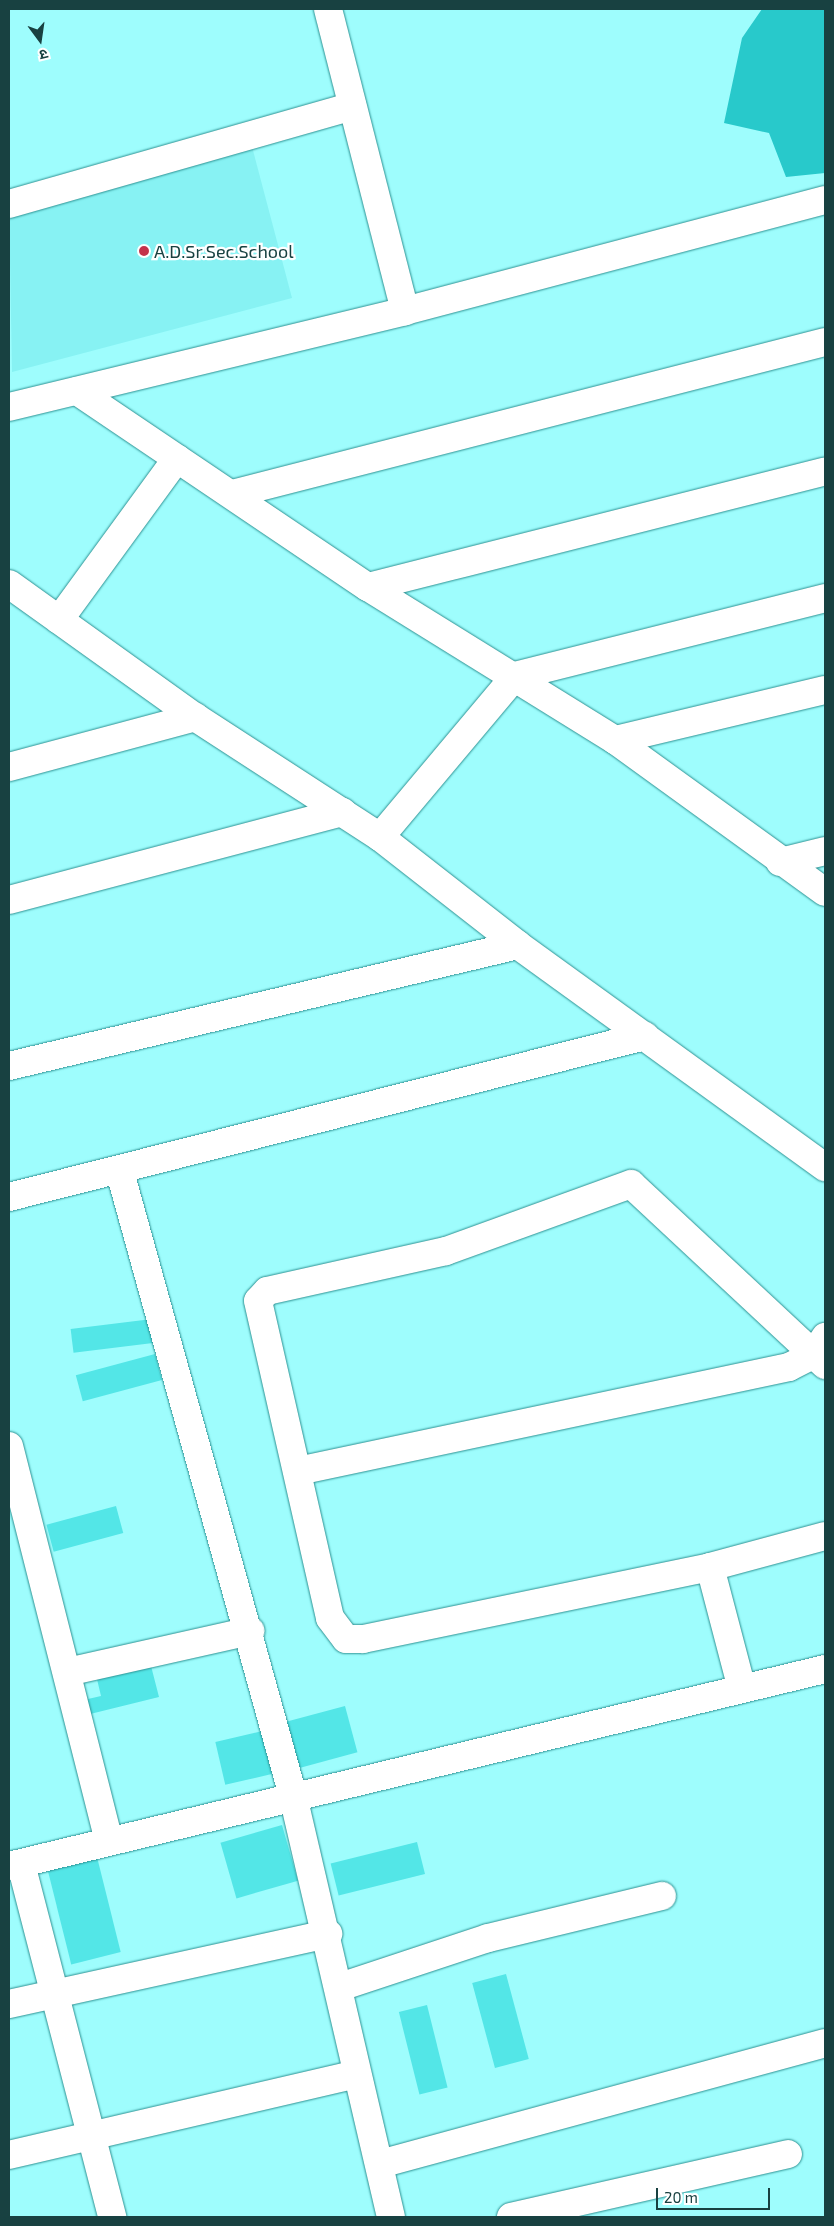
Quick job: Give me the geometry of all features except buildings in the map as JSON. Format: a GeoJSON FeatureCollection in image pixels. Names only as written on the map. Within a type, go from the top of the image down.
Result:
{"type":"FeatureCollection","features":[{"type":"Feature","properties":{"kind":"street"},"geometry":{"type":"LineString","coordinates":[[328,9],[405,311]]}},
{"type":"Feature","properties":{"kind":"street"},"geometry":{"type":"LineString","coordinates":[[9,204],[352,106]]}},
{"type":"Feature","properties":{"kind":"street"},"geometry":{"type":"LineString","coordinates":[[9,407],[405,311],[825,200]]}},
{"type":"Feature","properties":{"kind":"street"},"geometry":{"type":"LineString","coordinates":[[232,494],[825,342]]}},
{"type":"Feature","properties":{"kind":"street"},"geometry":{"type":"LineString","coordinates":[[77,391],[368,587],[515,676],[615,740],[780,862],[825,892]]}},
{"type":"Feature","properties":{"kind":"street"},"geometry":{"type":"LineString","coordinates":[[58,620],[177,458]]}},
{"type":"Feature","properties":{"kind":"street"},"geometry":{"type":"LineString","coordinates":[[368,587],[825,471]]}},
{"type":"Feature","properties":{"kind":"street"},"geometry":{"type":"LineString","coordinates":[[13,591],[58,620],[195,717],[380,836],[518,945],[825,1167]]}},
{"type":"Feature","properties":{"kind":"street"},"geometry":{"type":"LineString","coordinates":[[380,836],[515,676],[825,598]]}},
{"type":"Feature","properties":{"kind":"street"},"geometry":{"type":"LineString","coordinates":[[615,740],[825,690]]}},
{"type":"Feature","properties":{"kind":"street"},"geometry":{"type":"LineString","coordinates":[[9,767],[195,717]]}},
{"type":"Feature","properties":{"kind":"street"},"geometry":{"type":"LineString","coordinates":[[9,900],[343,812]]}},
{"type":"Feature","properties":{"kind":"street"},"geometry":{"type":"LineString","coordinates":[[780,862],[825,851]]}},
{"type":"Feature","properties":{"kind":"street"},"geometry":{"type":"LineString","coordinates":[[9,1066],[518,945]]}},
{"type":"Feature","properties":{"kind":"street"},"geometry":{"type":"LineString","coordinates":[[9,1197],[120,1172],[645,1036]]}},
{"type":"Feature","properties":{"kind":"street"},"geometry":{"type":"LineString","coordinates":[[120,1172],[250,1630],[328,1934],[356,2074],[392,2217]]}},
{"type":"Feature","properties":{"kind":"street"},"geometry":{"type":"LineString","coordinates":[[298,1471],[789,1367],[821,1352],[631,1184],[446,1251],[262,1294],[260,1309],[330,1618],[346,1639],[363,1639],[710,1566],[825,1536]]}},
{"type":"Feature","properties":{"kind":"street"},"geometry":{"type":"LineString","coordinates":[[9,1446],[109,1840]]}},
{"type":"Feature","properties":{"kind":"street"},"geometry":{"type":"LineString","coordinates":[[710,1566],[742,1689]]}},
{"type":"Feature","properties":{"kind":"street"},"geometry":{"type":"LineString","coordinates":[[66,1672],[250,1630]]}},
{"type":"Feature","properties":{"kind":"street"},"geometry":{"type":"LineString","coordinates":[[112,2217],[55,1993],[15,1865],[109,1840],[825,1669]]}},
{"type":"Feature","properties":{"kind":"street"},"geometry":{"type":"LineString","coordinates":[[340,1987],[488,1938],[662,1896]]}},
{"type":"Feature","properties":{"kind":"street"},"geometry":{"type":"LineString","coordinates":[[9,2004],[328,1934]]}},
{"type":"Feature","properties":{"kind":"street"},"geometry":{"type":"LineString","coordinates":[[380,2164],[825,2043]]}},
{"type":"Feature","properties":{"kind":"street"},"geometry":{"type":"LineString","coordinates":[[9,2155],[90,2134],[356,2074]]}},
{"type":"Feature","properties":{"kind":"street"},"geometry":{"type":"LineString","coordinates":[[511,2217],[788,2154]]}},
{"type":"Feature","properties":{"kind":"shaded area"},"geometry":{"type":"Polygon","coordinates":[[[762,9],[825,9],[825,173],[786,177],[769,133],[724,123],[742,38],[762,9]]]}},
{"type":"Feature","properties":{"kind":"shaded area","name":"A.D.Sr.Sec.School"},"geometry":{"type":"Polygon","coordinates":[[[250,139],[292,298],[12,372],[9,203],[250,139]]]}},
{"type":"Feature","properties":{"kind":"place","name":"A.D.Sr.Sec.School"},"geometry":{"type":"Point","coordinates":[144,251]}}]}
